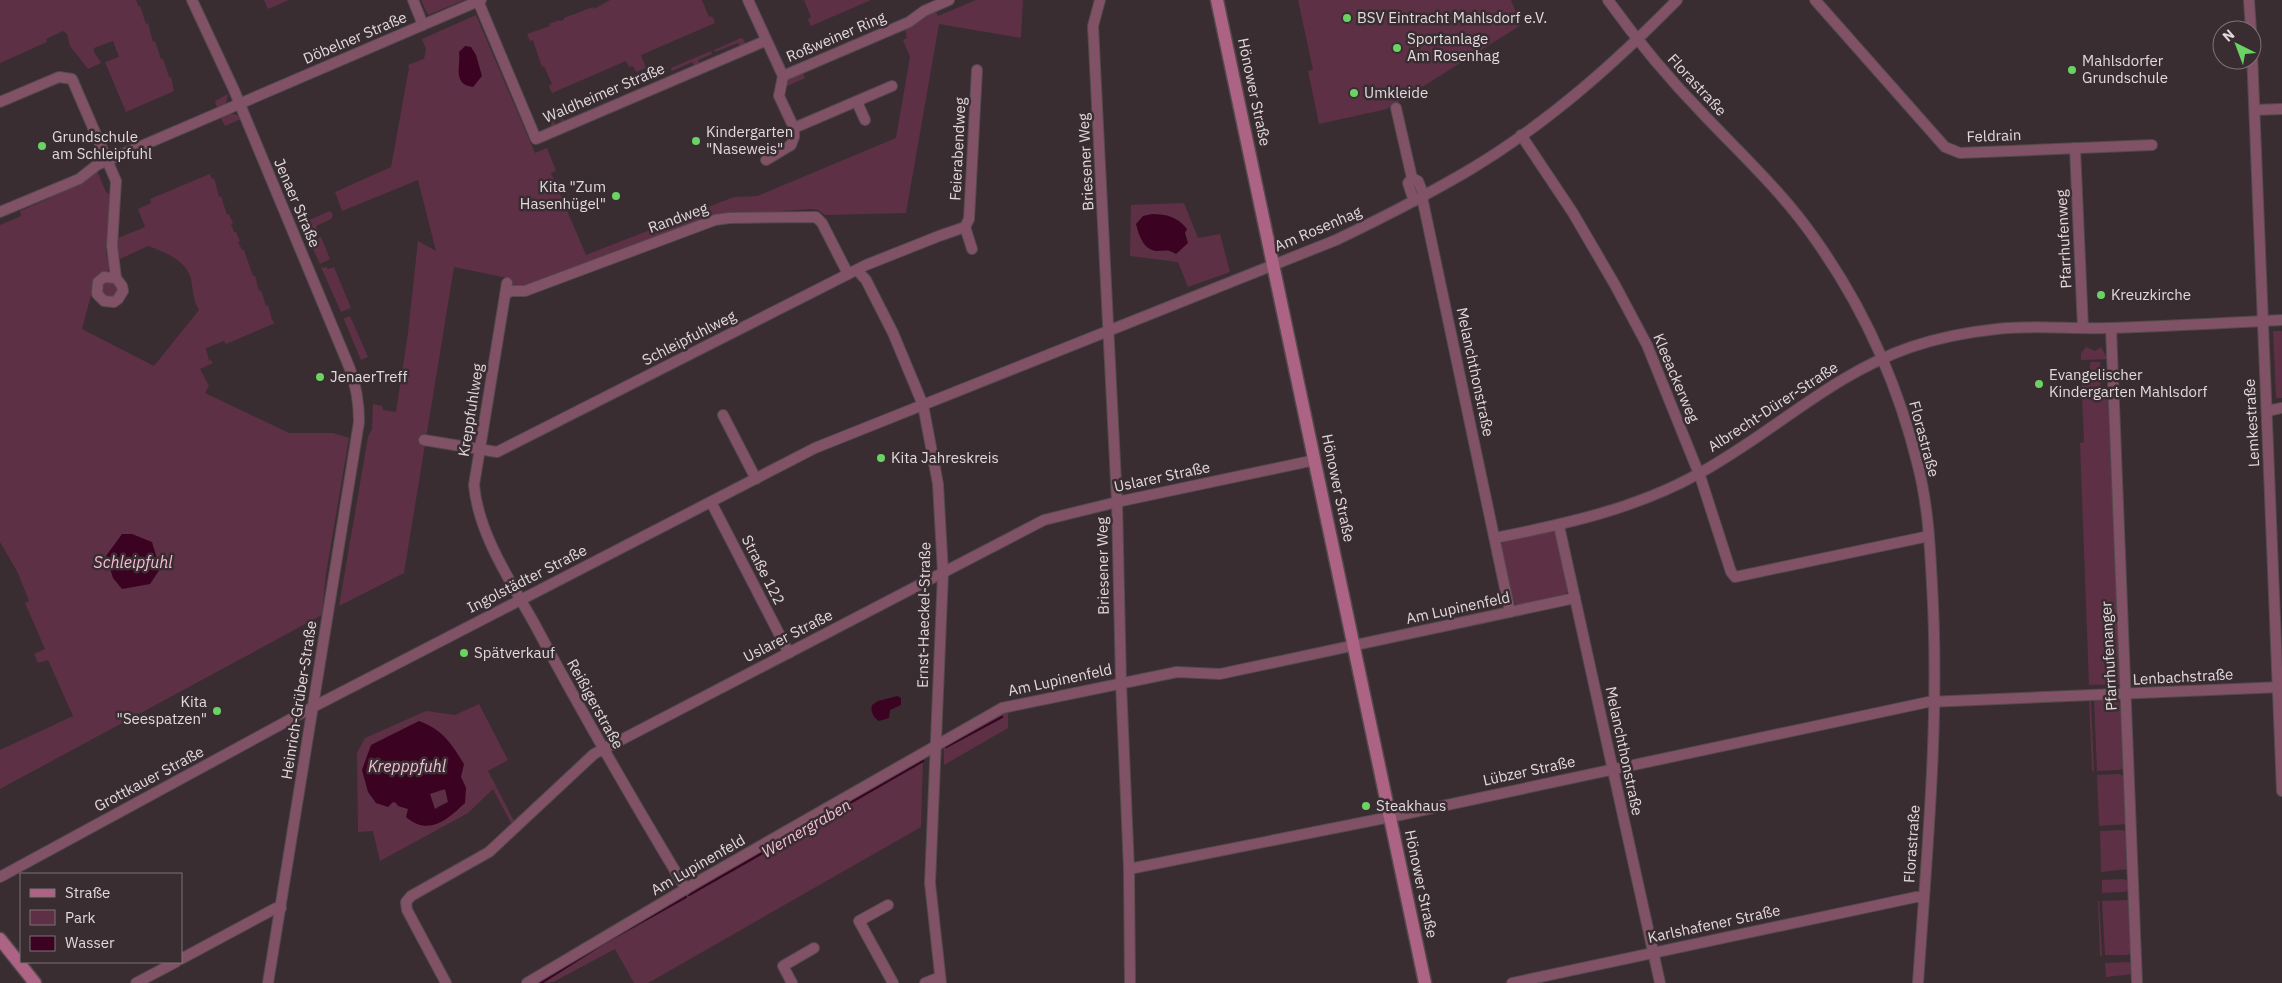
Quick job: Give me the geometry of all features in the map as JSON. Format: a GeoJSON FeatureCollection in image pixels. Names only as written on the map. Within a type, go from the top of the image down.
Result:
{"type":"FeatureCollection","features":[{"type":"Feature","properties":{"kind":"main road","name":"Hönower Straße"},"geometry":{"type":"LineString","coordinates":[[1217,0],[1425,983]]}},
{"type":"Feature","properties":{"kind":"main road"},"geometry":{"type":"LineString","coordinates":[[0,939],[35,983]]}},
{"type":"Feature","properties":{"kind":"street","name":"Jenaer Straße"},"geometry":{"type":"LineString","coordinates":[[192,0],[239,103],[358,390],[359,422]]}},
{"type":"Feature","properties":{"kind":"street"},"geometry":{"type":"LineString","coordinates":[[412,0],[423,25]]}},
{"type":"Feature","properties":{"kind":"street"},"geometry":{"type":"LineString","coordinates":[[748,0],[765,41],[783,76]]}},
{"type":"Feature","properties":{"kind":"street","name":"Roßweiner Ring"},"geometry":{"type":"LineString","coordinates":[[794,128],[779,96],[783,76],[909,22],[924,11],[950,0]]}},
{"type":"Feature","properties":{"kind":"street","name":"Briesener Weg"},"geometry":{"type":"LineString","coordinates":[[1100,0],[1093,26],[1110,329],[1117,502],[1130,983]]}},
{"type":"Feature","properties":{"kind":"street","name":"Florastraße"},"geometry":{"type":"LineString","coordinates":[[1608,0],[1662,71],[1779,192],[1797,215],[1854,297],[1882,358],[1902,412],[1919,468],[1929,536],[1936,701],[1918,983]]}},
{"type":"Feature","properties":{"kind":"street","name":"Am Rosenhag"},"geometry":{"type":"LineString","coordinates":[[923,404],[1336,240],[1420,198],[1473,168],[1570,99],[1637,40],[1677,0]]}},
{"type":"Feature","properties":{"kind":"street","name":"Feldrain"},"geometry":{"type":"LineString","coordinates":[[1815,0],[1945,147],[1960,153],[2152,145]]}},
{"type":"Feature","properties":{"kind":"street"},"geometry":{"type":"LineString","coordinates":[[2249,0],[2250,20]]}},
{"type":"Feature","properties":{"kind":"street","name":"Döbelner Straße"},"geometry":{"type":"LineString","coordinates":[[0,212],[78,178],[108,160],[480,1]]}},
{"type":"Feature","properties":{"kind":"street","name":"Waldheimer Straße"},"geometry":{"type":"LineString","coordinates":[[480,1],[536,139],[765,41]]}},
{"type":"Feature","properties":{"kind":"street","name":"Feierabendweg"},"geometry":{"type":"LineString","coordinates":[[965,228],[969,219],[976,70]]}},
{"type":"Feature","properties":{"kind":"street","name":"Lemkestraße"},"geometry":{"type":"LineString","coordinates":[[2253,70],[2280,687],[2282,791]]}},
{"type":"Feature","properties":{"kind":"street"},"geometry":{"type":"LineString","coordinates":[[0,102],[59,77],[72,80],[116,181],[112,234],[116,278]]}},
{"type":"Feature","properties":{"kind":"street"},"geometry":{"type":"LineString","coordinates":[[766,160],[791,145],[794,137],[794,128],[892,86]]}},
{"type":"Feature","properties":{"kind":"street"},"geometry":{"type":"LineString","coordinates":[[857,102],[865,120]]}},
{"type":"Feature","properties":{"kind":"street","name":"Melanchthonstraße"},"geometry":{"type":"LineString","coordinates":[[1396,108],[1412,178],[1408,183],[1420,198],[1510,612]]}},
{"type":"Feature","properties":{"kind":"street"},"geometry":{"type":"LineString","coordinates":[[2255,110],[2282,109]]}},
{"type":"Feature","properties":{"kind":"street","name":"Kleeackerweg"},"geometry":{"type":"LineString","coordinates":[[1521,135],[1573,213],[1643,337],[1699,474],[1731,572],[1735,577],[1929,536]]}},
{"type":"Feature","properties":{"kind":"street","name":"Pfarrhufenweg"},"geometry":{"type":"LineString","coordinates":[[2075,148],[2083,328]]}},
{"type":"Feature","properties":{"kind":"street","name":"Randweg"},"geometry":{"type":"LineString","coordinates":[[505,295],[510,291],[525,291],[715,220],[729,218],[816,217],[822,223],[853,272]]}},
{"type":"Feature","properties":{"kind":"street"},"geometry":{"type":"LineString","coordinates":[[965,228],[972,249]]}},
{"type":"Feature","properties":{"kind":"street","name":"Schleipfuhlweg"},"geometry":{"type":"LineString","coordinates":[[424,440],[497,452],[853,272],[902,250],[965,228]]}},
{"type":"Feature","properties":{"kind":"street","name":"Ernst-Haeckel-Straße"},"geometry":{"type":"LineString","coordinates":[[853,272],[866,280],[893,333],[923,404],[938,484],[943,573],[930,883],[941,980],[925,983]]}},
{"type":"Feature","properties":{"kind":"street"},"geometry":{"type":"LineString","coordinates":[[505,295],[507,283]]}},
{"type":"Feature","properties":{"kind":"street","name":"Kreppfuhlweg"},"geometry":{"type":"LineString","coordinates":[[486,529],[474,485],[505,295]]}},
{"type":"Feature","properties":{"kind":"street","name":"Albrecht-Dürer-Straße"},"geometry":{"type":"LineString","coordinates":[[1495,538],[1559,526],[1642,500],[1699,474],[1809,399],[1882,358],[1940,339],[1998,328],[2111,328],[2282,320]]}},
{"type":"Feature","properties":{"kind":"street","name":"Pfarrhufenanger"},"geometry":{"type":"LineString","coordinates":[[2111,328],[2137,983]]}},
{"type":"Feature","properties":{"kind":"street","name":"Ingolstädter Straße"},"geometry":{"type":"LineString","coordinates":[[313,707],[815,448],[923,404]]}},
{"type":"Feature","properties":{"kind":"street"},"geometry":{"type":"LineString","coordinates":[[2267,411],[2282,408]]}},
{"type":"Feature","properties":{"kind":"street"},"geometry":{"type":"LineString","coordinates":[[723,415],[756,479]]}},
{"type":"Feature","properties":{"kind":"street","name":"Heinrich-Grüber-Straße"},"geometry":{"type":"LineString","coordinates":[[268,983],[359,422]]}},
{"type":"Feature","properties":{"kind":"street","name":"Uslarer Straße"},"geometry":{"type":"LineString","coordinates":[[446,983],[406,910],[406,902],[411,896],[489,852],[558,786],[602,750],[1044,520],[1117,502],[1315,460]]}},
{"type":"Feature","properties":{"kind":"street","name":"Straße 122"},"geometry":{"type":"LineString","coordinates":[[711,502],[789,653]]}},
{"type":"Feature","properties":{"kind":"street","name":"Melanchthonstraße"},"geometry":{"type":"LineString","coordinates":[[1559,526],[1660,983]]}},
{"type":"Feature","properties":{"kind":"street","name":"Reißigerstraße"},"geometry":{"type":"LineString","coordinates":[[486,529],[510,584],[602,750],[686,889]]}},
{"type":"Feature","properties":{"kind":"street","name":"Am Lupinenfeld"},"geometry":{"type":"LineString","coordinates":[[527,983],[686,889],[1002,708],[1177,672],[1220,674],[1575,598]]}},
{"type":"Feature","properties":{"kind":"street","name":"Lenbachstraße"},"geometry":{"type":"LineString","coordinates":[[1936,701],[2126,695],[2280,687]]}},
{"type":"Feature","properties":{"kind":"street","name":"Lübzer Straße"},"geometry":{"type":"LineString","coordinates":[[1128,869],[1390,817],[1612,768],[1936,701]]}},
{"type":"Feature","properties":{"kind":"street","name":"Grottkauer Straße"},"geometry":{"type":"LineString","coordinates":[[0,877],[313,707]]}},
{"type":"Feature","properties":{"kind":"street","name":"Karlshafener Straße"},"geometry":{"type":"LineString","coordinates":[[1512,983],[1916,897],[1924,897]]}},
{"type":"Feature","properties":{"kind":"street"},"geometry":{"type":"LineString","coordinates":[[888,905],[859,921],[893,983]]}},
{"type":"Feature","properties":{"kind":"street"},"geometry":{"type":"LineString","coordinates":[[182,958],[276,908],[281,908]]}},
{"type":"Feature","properties":{"kind":"street"},"geometry":{"type":"LineString","coordinates":[[792,983],[783,966],[814,948]]}},
{"type":"Feature","properties":{"kind":"street"},"geometry":{"type":"LineString","coordinates":[[136,983],[174,963]]}},
{"type":"Feature","properties":{"kind":"green space"},"geometry":{"type":"Polygon","coordinates":[[[0,0],[136,0],[146,24],[148,23],[153,42],[155,41],[169,77],[171,77],[174,91],[126,112],[105,62],[119,57],[113,41],[94,48],[94,52],[101,63],[88,69],[70,46],[67,34],[63,31],[46,39],[47,42],[0,63],[0,0]]]}},
{"type":"Feature","properties":{"kind":"green space"},"geometry":{"type":"Polygon","coordinates":[[[264,0],[289,0],[268,9],[264,0]]]}},
{"type":"Feature","properties":{"kind":"green space"},"geometry":{"type":"Polygon","coordinates":[[[421,0],[464,0],[428,15],[421,0]]]}},
{"type":"Feature","properties":{"kind":"green space"},"geometry":{"type":"Polygon","coordinates":[[[610,0],[702,0],[709,17],[712,16],[715,23],[641,55],[646,68],[636,72],[633,66],[629,67],[626,61],[552,93],[549,86],[552,84],[544,66],[542,67],[533,40],[530,41],[527,34],[593,7],[594,9],[610,0]]]}},
{"type":"Feature","properties":{"kind":"green space"},"geometry":{"type":"Polygon","coordinates":[[[804,0],[871,0],[811,26],[808,19],[811,17],[804,0]]]}},
{"type":"Feature","properties":{"kind":"green space"},"geometry":{"type":"Polygon","coordinates":[[[976,0],[1023,0],[1021,38],[939,24],[906,213],[825,215],[818,210],[811,209],[719,215],[525,287],[513,285],[512,279],[454,267],[404,573],[339,606],[368,437],[372,429],[373,404],[382,406],[383,410],[396,412],[408,333],[418,241],[436,251],[418,180],[342,211],[335,192],[391,167],[408,65],[424,59],[426,49],[422,39],[476,15],[535,153],[547,148],[556,171],[551,173],[586,255],[734,197],[757,196],[896,138],[910,57],[903,40],[907,38],[905,29],[935,10],[938,16],[976,0]]]}},
{"type":"Feature","properties":{"kind":"green space","name":"Sportanlage Am Rosenhag"},"geometry":{"type":"Polygon","coordinates":[[[1298,0],[1511,0],[1521,25],[1387,109],[1319,124],[1308,71],[1313,70],[1298,0]]]}},
{"type":"Feature","properties":{"kind":"green space"},"geometry":{"type":"Polygon","coordinates":[[[741,38],[746,45],[740,47],[738,43],[715,52],[714,50],[741,38]]]}},
{"type":"Feature","properties":{"kind":"green space"},"geometry":{"type":"Polygon","coordinates":[[[711,51],[712,54],[698,60],[700,65],[695,67],[692,62],[672,71],[671,68],[711,51]]]}},
{"type":"Feature","properties":{"kind":"green space"},"geometry":{"type":"Polygon","coordinates":[[[802,72],[805,78],[785,87],[787,78],[802,72]]]}},
{"type":"Feature","properties":{"kind":"green space"},"geometry":{"type":"Polygon","coordinates":[[[228,94],[226,103],[217,108],[215,101],[228,94]]]}},
{"type":"Feature","properties":{"kind":"green space"},"geometry":{"type":"Polygon","coordinates":[[[570,111],[571,114],[563,118],[565,122],[562,124],[560,119],[554,121],[556,126],[550,129],[553,118],[570,111]]]}},
{"type":"Feature","properties":{"kind":"green space"},"geometry":{"type":"Polygon","coordinates":[[[229,113],[237,115],[241,119],[225,126],[220,116],[229,113]]]}},
{"type":"Feature","properties":{"kind":"green space"},"geometry":{"type":"Polygon","coordinates":[[[97,171],[106,192],[111,195],[106,253],[110,269],[94,284],[82,329],[154,366],[199,310],[194,299],[191,279],[180,262],[168,254],[148,246],[120,259],[117,253],[118,238],[145,227],[138,209],[151,203],[150,199],[212,173],[210,175],[212,179],[214,178],[219,197],[221,196],[227,215],[229,214],[233,223],[231,224],[234,232],[236,232],[240,241],[238,242],[242,250],[244,250],[259,291],[261,290],[266,306],[268,305],[272,320],[275,323],[226,344],[224,341],[206,348],[209,361],[211,360],[213,363],[200,369],[209,386],[205,393],[289,433],[333,433],[349,438],[326,574],[322,615],[0,789],[0,750],[73,716],[48,660],[38,663],[34,654],[45,649],[25,603],[29,601],[18,573],[0,542],[0,225],[21,216],[20,211],[50,198],[49,196],[97,171]]]}},
{"type":"Feature","properties":{"kind":"green space"},"geometry":{"type":"Polygon","coordinates":[[[1184,203],[1198,238],[1220,234],[1230,272],[1188,287],[1178,262],[1130,256],[1131,205],[1184,203]]]}},
{"type":"Feature","properties":{"kind":"green space"},"geometry":{"type":"Polygon","coordinates":[[[330,211],[333,215],[331,219],[316,226],[319,233],[309,238],[302,223],[330,211]]]}},
{"type":"Feature","properties":{"kind":"green space"},"geometry":{"type":"Polygon","coordinates":[[[321,237],[330,259],[320,264],[310,242],[321,237]]]}},
{"type":"Feature","properties":{"kind":"green space"},"geometry":{"type":"Polygon","coordinates":[[[325,265],[328,269],[334,267],[351,308],[341,312],[321,267],[326,268],[325,265]]]}},
{"type":"Feature","properties":{"kind":"green space"},"geometry":{"type":"Polygon","coordinates":[[[107,282],[113,282],[118,287],[116,296],[107,298],[102,293],[102,287],[107,282]]]}},
{"type":"Feature","properties":{"kind":"green space"},"geometry":{"type":"Polygon","coordinates":[[[350,316],[368,357],[361,360],[343,317],[350,316]]]}},
{"type":"Feature","properties":{"kind":"green space"},"geometry":{"type":"Polygon","coordinates":[[[2273,331],[2282,331],[2282,398],[2276,398],[2273,331]]]}},
{"type":"Feature","properties":{"kind":"green space"},"geometry":{"type":"Polygon","coordinates":[[[2086,347],[2095,351],[2101,347],[2108,359],[2081,360],[2081,353],[2086,347]]]}},
{"type":"Feature","properties":{"kind":"green space"},"geometry":{"type":"Polygon","coordinates":[[[2090,362],[2100,362],[2101,389],[2109,389],[2120,684],[2089,685],[2080,443],[2084,442],[2081,373],[2090,373],[2090,362]]]}},
{"type":"Feature","properties":{"kind":"green space"},"geometry":{"type":"Polygon","coordinates":[[[1550,530],[1556,533],[1568,590],[1564,596],[1519,606],[1511,600],[1501,545],[1506,540],[1550,530]]]}},
{"type":"Feature","properties":{"kind":"green space"},"geometry":{"type":"Polygon","coordinates":[[[2113,699],[2118,701],[2122,708],[2124,768],[2097,771],[2094,700],[2113,699]]]}},
{"type":"Feature","properties":{"kind":"green space"},"geometry":{"type":"Polygon","coordinates":[[[2089,700],[2091,700],[2094,771],[2092,771],[2089,700]]]}},
{"type":"Feature","properties":{"kind":"green space"},"geometry":{"type":"Polygon","coordinates":[[[479,704],[508,760],[488,771],[514,821],[511,823],[493,789],[468,813],[380,861],[373,831],[358,832],[357,753],[365,738],[426,711],[455,715],[479,704]],[[461,777],[424,789],[446,790],[448,802],[437,807],[438,821],[466,788],[461,777]]]}},
{"type":"Feature","properties":{"kind":"green space"},"geometry":{"type":"Polygon","coordinates":[[[1008,711],[1008,728],[944,765],[944,744],[998,712],[1008,711]]]}},
{"type":"Feature","properties":{"kind":"green space"},"geometry":{"type":"Polygon","coordinates":[[[923,756],[921,827],[648,983],[634,983],[615,949],[553,982],[538,983],[538,981],[608,937],[923,756]]]}},
{"type":"Feature","properties":{"kind":"green space"},"geometry":{"type":"Polygon","coordinates":[[[2119,774],[2125,777],[2127,824],[2099,826],[2097,775],[2119,774]]]}},
{"type":"Feature","properties":{"kind":"green space"},"geometry":{"type":"Polygon","coordinates":[[[2122,830],[2127,832],[2128,869],[2101,872],[2100,831],[2122,830]]]}},
{"type":"Feature","properties":{"kind":"green space"},"geometry":{"type":"Polygon","coordinates":[[[2123,879],[2129,881],[2129,890],[2102,893],[2102,880],[2123,879]]]}},
{"type":"Feature","properties":{"kind":"green space"},"geometry":{"type":"Polygon","coordinates":[[[2126,900],[2130,902],[2132,953],[2127,955],[2105,955],[2102,901],[2126,900]]]}},
{"type":"Feature","properties":{"kind":"green space"},"geometry":{"type":"Polygon","coordinates":[[[2098,901],[2102,955],[2100,956],[2098,901]]]}},
{"type":"Feature","properties":{"kind":"green space"},"geometry":{"type":"Polygon","coordinates":[[[2128,962],[2133,964],[2133,974],[2106,977],[2105,963],[2128,962]]]}},
{"type":"Feature","properties":{"kind":"water"},"geometry":{"type":"Polygon","coordinates":[[[465,46],[471,47],[476,55],[482,76],[473,87],[462,82],[459,74],[459,52],[465,46]]]}},
{"type":"Feature","properties":{"kind":"water"},"geometry":{"type":"Polygon","coordinates":[[[1152,214],[1171,217],[1187,229],[1185,233],[1188,243],[1176,254],[1169,251],[1152,250],[1142,241],[1136,224],[1143,216],[1152,214]]]}},
{"type":"Feature","properties":{"kind":"water","name":"Schleipfuhl"},"geometry":{"type":"Polygon","coordinates":[[[122,534],[132,534],[152,542],[160,569],[150,584],[122,589],[113,578],[106,556],[122,534]]]}},
{"type":"Feature","properties":{"kind":"water"},"geometry":{"type":"Polygon","coordinates":[[[897,696],[901,698],[901,705],[890,710],[889,718],[877,720],[872,712],[872,705],[878,701],[897,696]]]}},
{"type":"Feature","properties":{"kind":"water","name":"Krepppfuhl"},"geometry":{"type":"Polygon","coordinates":[[[419,721],[434,729],[446,738],[464,764],[461,777],[466,788],[465,803],[438,824],[423,826],[414,823],[406,817],[408,809],[398,806],[396,803],[393,802],[388,807],[376,803],[368,792],[362,770],[371,745],[419,721]],[[445,789],[430,794],[435,809],[448,802],[445,789]]]}},
{"type":"Feature","properties":{"kind":"waterway","name":"Wernergraben"},"geometry":{"type":"LineString","coordinates":[[946,747],[1002,717]]}},
{"type":"Feature","properties":{"kind":"waterway","name":"Wernergraben"},"geometry":{"type":"LineString","coordinates":[[689,895],[923,761]]}},
{"type":"Feature","properties":{"kind":"waterway","name":"Wernergraben"},"geometry":{"type":"LineString","coordinates":[[541,983],[604,943],[686,897]]}},
{"type":"Feature","properties":{"kind":"place","name":"BSV Eintracht Mahlsdorf e.V."},"geometry":{"type":"Point","coordinates":[1347,18]}},
{"type":"Feature","properties":{"kind":"place","name":"Sportanlage Am Rosenhag"},"geometry":{"type":"Point","coordinates":[1397,48]}},
{"type":"Feature","properties":{"kind":"place","name":"Mahlsdorfer Grundschule"},"geometry":{"type":"Point","coordinates":[2072,70]}},
{"type":"Feature","properties":{"kind":"place","name":"Umkleide"},"geometry":{"type":"Point","coordinates":[1354,93]}},
{"type":"Feature","properties":{"kind":"place","name":"Kindergarten \"Naseweis\""},"geometry":{"type":"Point","coordinates":[696,141]}},
{"type":"Feature","properties":{"kind":"place","name":"Grundschule am Schleipfuhl"},"geometry":{"type":"Point","coordinates":[42,146]}},
{"type":"Feature","properties":{"kind":"place","name":"Kita \"Zum Hasenhügel\""},"geometry":{"type":"Point","coordinates":[616,196]}},
{"type":"Feature","properties":{"kind":"place","name":"Kreuzkirche"},"geometry":{"type":"Point","coordinates":[2101,295]}},
{"type":"Feature","properties":{"kind":"place","name":"JenaerTreff"},"geometry":{"type":"Point","coordinates":[320,377]}},
{"type":"Feature","properties":{"kind":"place","name":"Evangelischer Kindergarten Mahlsdorf"},"geometry":{"type":"Point","coordinates":[2039,384]}},
{"type":"Feature","properties":{"kind":"place","name":"Kita Jahreskreis"},"geometry":{"type":"Point","coordinates":[881,458]}},
{"type":"Feature","properties":{"kind":"place","name":"Spätverkauf"},"geometry":{"type":"Point","coordinates":[464,653]}},
{"type":"Feature","properties":{"kind":"place","name":"Kita \"Seespatzen\""},"geometry":{"type":"Point","coordinates":[217,711]}},
{"type":"Feature","properties":{"kind":"place","name":"Steakhaus"},"geometry":{"type":"Point","coordinates":[1366,806]}}]}
